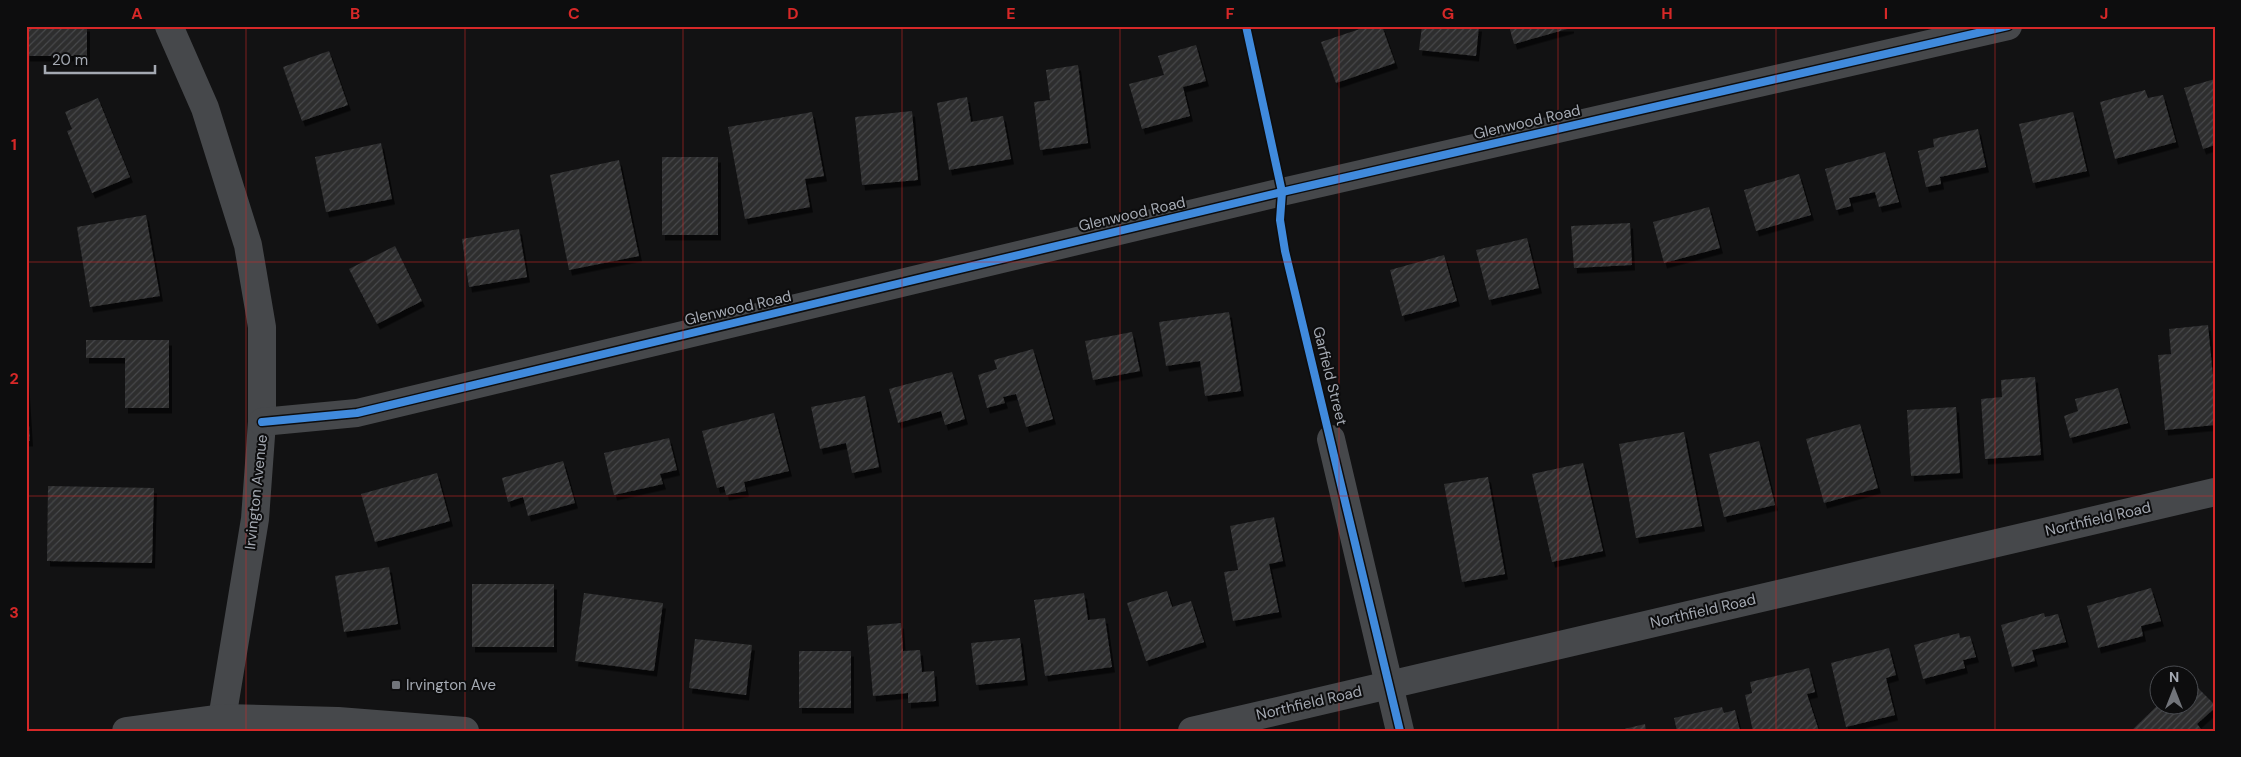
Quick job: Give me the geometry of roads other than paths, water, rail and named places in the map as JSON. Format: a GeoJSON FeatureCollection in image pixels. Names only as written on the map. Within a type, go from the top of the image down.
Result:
{"type":"FeatureCollection","features":[{"type":"Feature","properties":{"kind":"street","name":"Irvington Avenue"},"geometry":{"type":"LineString","coordinates":[[169,26],[204,108],[248,245],[262,327],[262,422],[255,519],[221,725]]}},
{"type":"Feature","properties":{"kind":"street","name":"Glenwood Road"},"geometry":{"type":"LineString","coordinates":[[262,422],[357,413],[1282,192],[2008,26]]}},
{"type":"Feature","properties":{"kind":"street","name":"Garfield Street"},"geometry":{"type":"LineString","coordinates":[[1331,439],[1400,731]]}},
{"type":"Feature","properties":{"kind":"street","name":"Northfield Road"},"geometry":{"type":"LineString","coordinates":[[1192,731],[2215,492]]}},
{"type":"Feature","properties":{"kind":"street"},"geometry":{"type":"LineString","coordinates":[[126,731],[221,725],[338,721],[465,731]]}},
{"type":"Feature","properties":{"kind":"place","name":"Irvington Ave"},"geometry":{"type":"Point","coordinates":[396,685]}}]}
